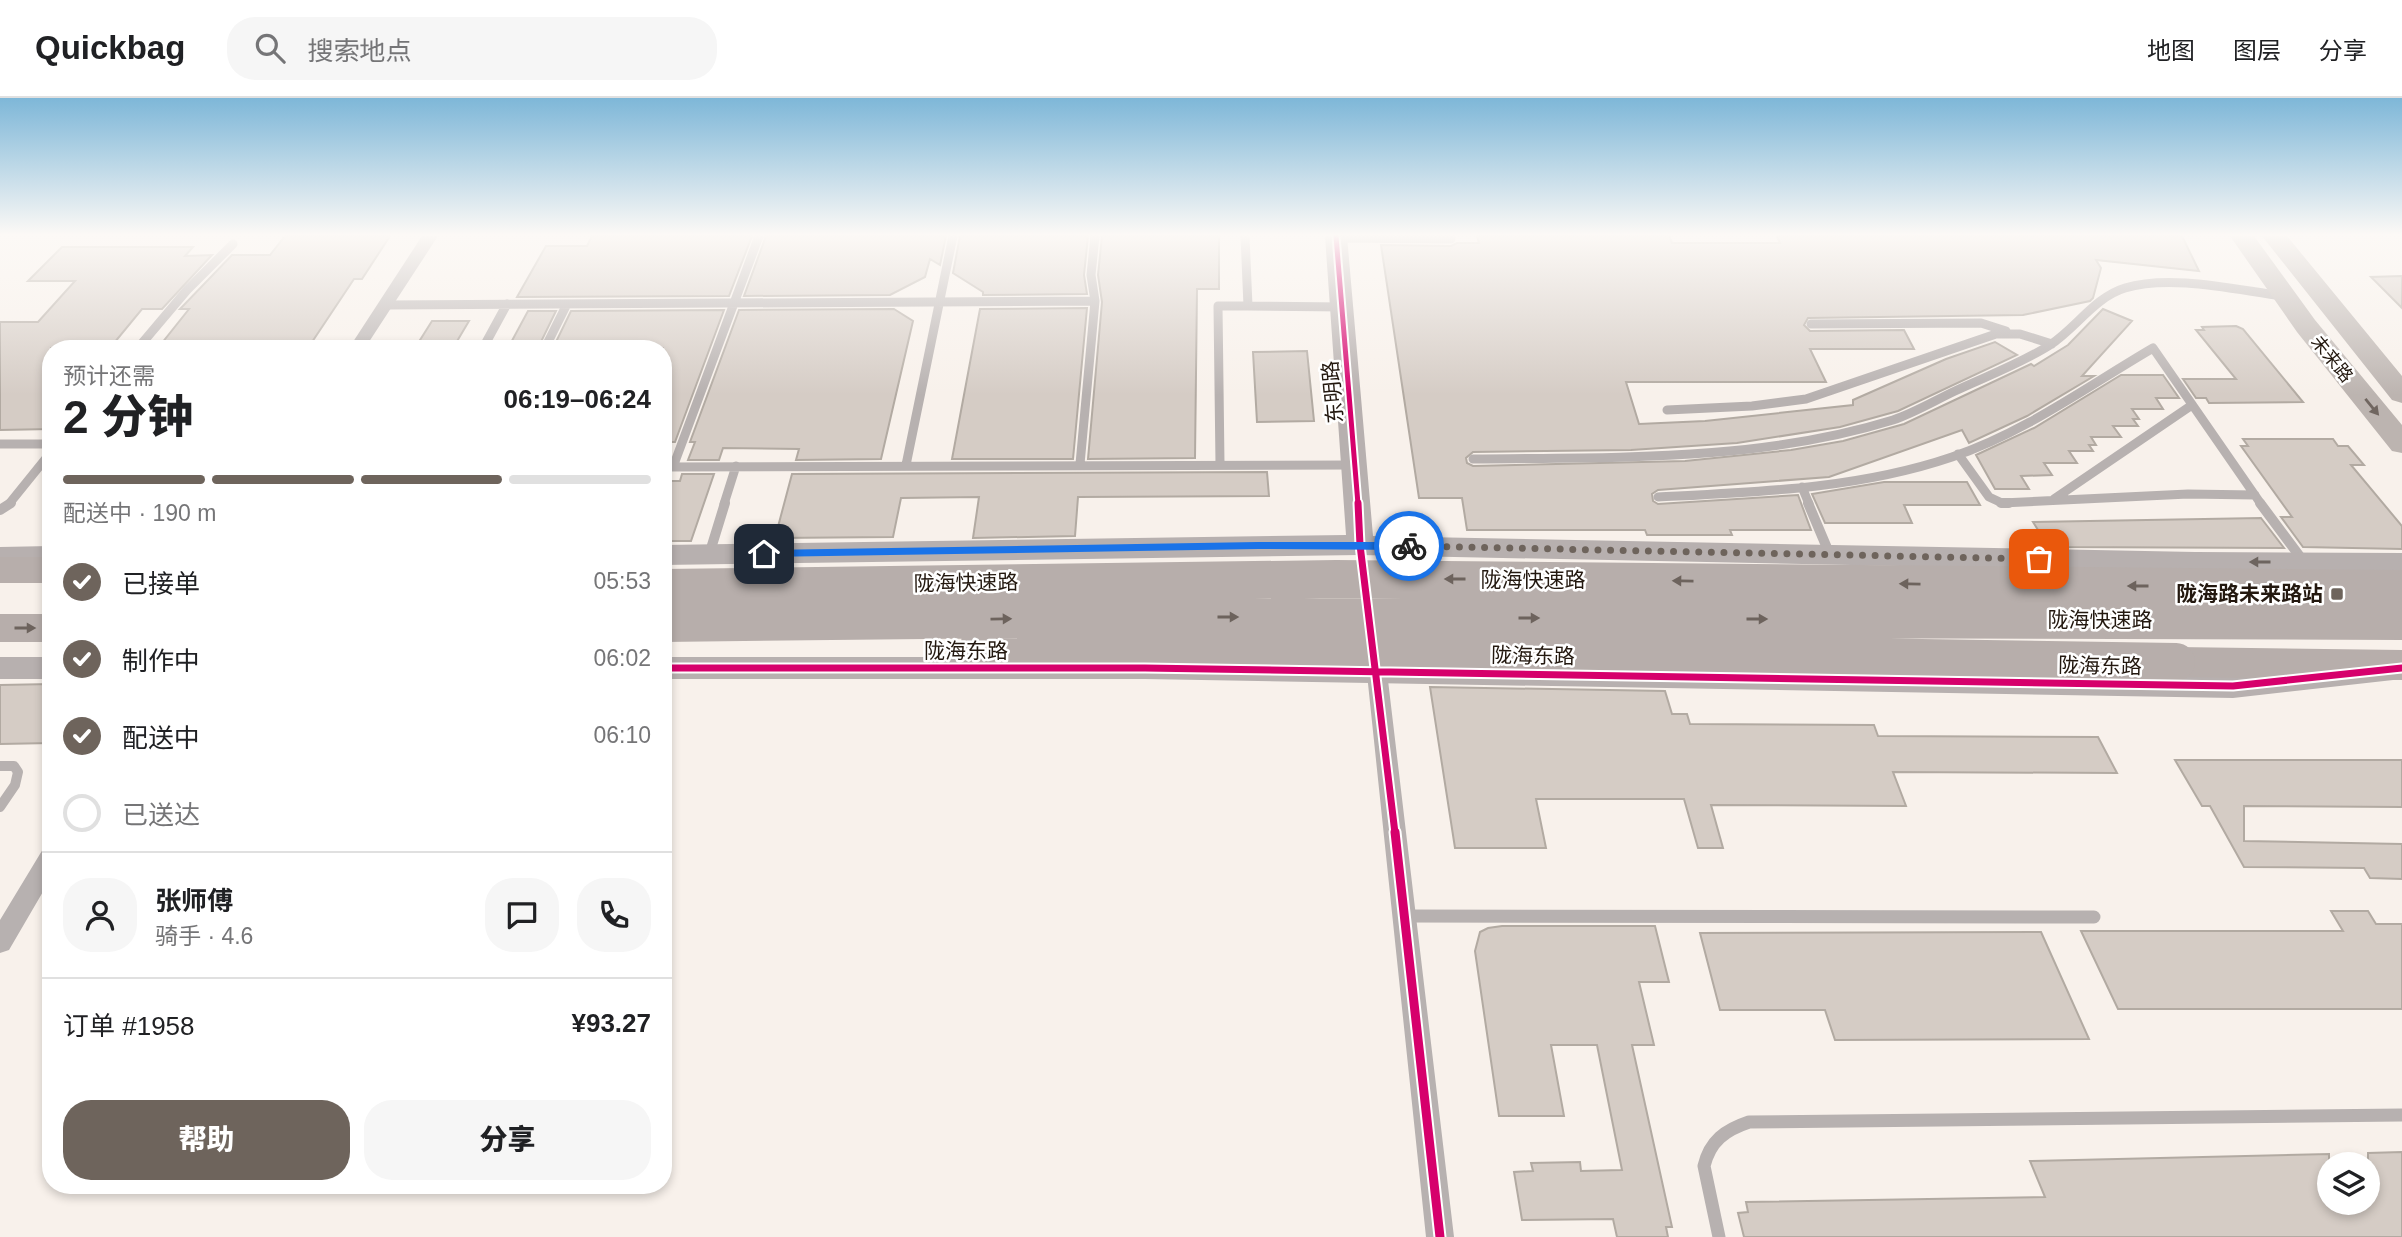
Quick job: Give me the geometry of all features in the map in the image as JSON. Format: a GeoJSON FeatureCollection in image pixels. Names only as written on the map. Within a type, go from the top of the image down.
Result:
{"type":"FeatureCollection","features":[{"type":"Feature","properties":{"kind":"highway"},"geometry":{"type":"LineString","coordinates":[[0,570],[42,570]]}},
{"type":"Feature","properties":{"kind":"highway","name":"陇海快速路"},"geometry":{"type":"LineString","coordinates":[[672,588],[1336,579],[2402,589]]}},
{"type":"Feature","properties":{"kind":"highway"},"geometry":{"type":"LineString","coordinates":[[0,595],[42,594]]}},
{"type":"Feature","properties":{"kind":"highway","name":"陇海快速路"},"geometry":{"type":"LineString","coordinates":[[672,623],[1189,617],[2402,621]]}},
{"type":"Feature","properties":{"kind":"highway"},"geometry":{"type":"LineString","coordinates":[[724,623],[1045,646],[2402,666]]}},
{"type":"Feature","properties":{"kind":"highway"},"geometry":{"type":"LineString","coordinates":[[0,628],[42,628]]}},
{"type":"Feature","properties":{"kind":"main road","name":"未来路"},"geometry":{"type":"LineString","coordinates":[[2280,289],[2402,444]]}},
{"type":"Feature","properties":{"kind":"main road","name":"未来路"},"geometry":{"type":"LineString","coordinates":[[2317,289],[2402,394]]}},
{"type":"Feature","properties":{"kind":"street"},"geometry":{"type":"LineString","coordinates":[[362,340],[396,289]]}},
{"type":"Feature","properties":{"kind":"street","name":"东明路"},"geometry":{"type":"LineString","coordinates":[[1342,289],[1360,545]]}},
{"type":"Feature","properties":{"kind":"street"},"geometry":{"type":"LineString","coordinates":[[1360,545],[1377,673],[1440,1237]]}},
{"type":"Feature","properties":{"kind":"street"},"geometry":{"type":"LineString","coordinates":[[672,555],[1360,545],[2402,563]]}},
{"type":"Feature","properties":{"kind":"street"},"geometry":{"type":"LineString","coordinates":[[0,557],[42,556]]}},
{"type":"Feature","properties":{"kind":"street","name":"陇海东路"},"geometry":{"type":"LineString","coordinates":[[672,668],[1145,668],[2233,686],[2402,666]]}},
{"type":"Feature","properties":{"kind":"street"},"geometry":{"type":"LineString","coordinates":[[0,668],[42,668]]}},
{"type":"Feature","properties":{"kind":"street"},"geometry":{"type":"LineString","coordinates":[[0,943],[42,871]]}},
{"type":"Feature","properties":{"kind":"lane"},"geometry":{"type":"LineString","coordinates":[[145,340],[188,289]]}},
{"type":"Feature","properties":{"kind":"lane"},"geometry":{"type":"LineString","coordinates":[[672,457],[739,289]]}},
{"type":"Feature","properties":{"kind":"lane"},"geometry":{"type":"LineString","coordinates":[[905,465],[943,289]]}},
{"type":"Feature","properties":{"kind":"lane"},"geometry":{"type":"LineString","coordinates":[[1080,464],[1096,301],[1094,289]]}},
{"type":"Feature","properties":{"kind":"lane"},"geometry":{"type":"LineString","coordinates":[[1247,289],[1248,306]]}},
{"type":"Feature","properties":{"kind":"lane"},"geometry":{"type":"LineString","coordinates":[[1473,458],[1642,457],[1759,448],[1822,438],[1895,419],[2028,358],[2052,344],[2105,298],[2123,289]]}},
{"type":"Feature","properties":{"kind":"lane"},"geometry":{"type":"LineString","coordinates":[[2215,289],[2285,296]]}},
{"type":"Feature","properties":{"kind":"lane"},"geometry":{"type":"LineString","coordinates":[[386,305],[1096,301]]}},
{"type":"Feature","properties":{"kind":"lane"},"geometry":{"type":"LineString","coordinates":[[487,340],[507,304]]}},
{"type":"Feature","properties":{"kind":"lane"},"geometry":{"type":"LineString","coordinates":[[549,340],[567,304]]}},
{"type":"Feature","properties":{"kind":"lane"},"geometry":{"type":"LineString","coordinates":[[1220,464],[1217,306],[1344,307]]}},
{"type":"Feature","properties":{"kind":"lane"},"geometry":{"type":"LineString","coordinates":[[1811,324],[1981,323],[2008,331],[2023,332],[2052,344]]}},
{"type":"Feature","properties":{"kind":"lane"},"geometry":{"type":"LineString","coordinates":[[1667,410],[1752,406],[1806,399],[1833,392],[1986,336],[2008,331]]}},
{"type":"Feature","properties":{"kind":"lane"},"geometry":{"type":"LineString","coordinates":[[1658,497],[1802,487],[1892,472],[1958,454],[1991,441],[2061,403],[2153,348],[2305,563]]}},
{"type":"Feature","properties":{"kind":"lane"},"geometry":{"type":"LineString","coordinates":[[2052,500],[2192,405]]}},
{"type":"Feature","properties":{"kind":"lane"},"geometry":{"type":"LineString","coordinates":[[0,444],[42,444]]}},
{"type":"Feature","properties":{"kind":"lane"},"geometry":{"type":"LineString","coordinates":[[1958,454],[1989,497],[2002,503],[2188,494],[2255,495]]}},
{"type":"Feature","properties":{"kind":"lane"},"geometry":{"type":"LineString","coordinates":[[0,510],[10,504],[42,464]]}},
{"type":"Feature","properties":{"kind":"lane"},"geometry":{"type":"LineString","coordinates":[[672,467],[1356,465]]}},
{"type":"Feature","properties":{"kind":"lane"},"geometry":{"type":"LineString","coordinates":[[709,555],[736,466]]}},
{"type":"Feature","properties":{"kind":"lane"},"geometry":{"type":"LineString","coordinates":[[1802,487],[1830,555]]}},
{"type":"Feature","properties":{"kind":"lane"},"geometry":{"type":"LineString","coordinates":[[0,766],[14,766],[18,772],[15,785],[0,807]]}},
{"type":"Feature","properties":{"kind":"lane"},"geometry":{"type":"LineString","coordinates":[[1404,916],[2094,917]]}},
{"type":"Feature","properties":{"kind":"lane"},"geometry":{"type":"LineString","coordinates":[[1719,1237],[1704,1166],[1706,1157],[1714,1141],[1726,1130],[1749,1122],[2402,1115]]}},
{"type":"Feature","properties":{"kind":"building"},"geometry":{"type":"Polygon","coordinates":[[[68,289],[180,289],[162,309],[142,309],[117,340],[42,340],[42,429],[0,430],[0,322],[38,322],[68,289]]]}},
{"type":"Feature","properties":{"kind":"building"},"geometry":{"type":"Polygon","coordinates":[[[199,289],[347,289],[313,340],[164,340],[189,309],[180,309],[199,289]]]}},
{"type":"Feature","properties":{"kind":"building"},"geometry":{"type":"Polygon","coordinates":[[[521,289],[732,289],[729,296],[517,297],[521,289]]]}},
{"type":"Feature","properties":{"kind":"building"},"geometry":{"type":"Polygon","coordinates":[[[747,289],[901,289],[890,295],[744,296],[747,289]]]}},
{"type":"Feature","properties":{"kind":"building"},"geometry":{"type":"Polygon","coordinates":[[[979,289],[1086,289],[1087,294],[983,295],[979,289]]]}},
{"type":"Feature","properties":{"kind":"building"},"geometry":{"type":"Polygon","coordinates":[[[1100,289],[1197,289],[1195,458],[1088,459],[1102,302],[1100,289]]]}},
{"type":"Feature","properties":{"kind":"building"},"geometry":{"type":"Polygon","coordinates":[[[1388,289],[2095,289],[2090,301],[2023,315],[1808,318],[1804,325],[1810,331],[1904,330],[1914,349],[1810,349],[1826,382],[1626,382],[1639,424],[1705,421],[1853,405],[1853,400],[1946,359],[1995,342],[2017,355],[1898,411],[1840,427],[1737,443],[1631,450],[1473,452],[1466,458],[1467,463],[1473,466],[1685,461],[1791,450],[1843,441],[1904,424],[2031,364],[2034,366],[2068,345],[2103,309],[2132,321],[2082,376],[2094,376],[2027,416],[1969,443],[1962,430],[1829,477],[1658,490],[1652,494],[1653,501],[1658,504],[1798,495],[1811,530],[1730,530],[1732,535],[1647,535],[1645,530],[1467,530],[1462,498],[1419,498],[1388,289]]]}},
{"type":"Feature","properties":{"kind":"building"},"geometry":{"type":"Polygon","coordinates":[[[2383,289],[2402,289],[2402,308],[2383,289]]]}},
{"type":"Feature","properties":{"kind":"building"},"geometry":{"type":"Polygon","coordinates":[[[1087,308],[1073,459],[952,459],[980,309],[1087,308]]]}},
{"type":"Feature","properties":{"kind":"building"},"geometry":{"type":"Polygon","coordinates":[[[894,309],[913,321],[881,459],[796,460],[799,449],[723,448],[719,460],[688,460],[695,442],[690,442],[739,310],[894,309]]]}},
{"type":"Feature","properties":{"kind":"building"},"geometry":{"type":"Polygon","coordinates":[[[724,310],[675,442],[672,442],[672,340],[557,340],[571,311],[724,310]]]}},
{"type":"Feature","properties":{"kind":"building"},"geometry":{"type":"Polygon","coordinates":[[[528,311],[556,311],[542,340],[512,340],[528,311]]]}},
{"type":"Feature","properties":{"kind":"building"},"geometry":{"type":"Polygon","coordinates":[[[432,321],[469,321],[458,340],[420,340],[432,321]]]}},
{"type":"Feature","properties":{"kind":"building"},"geometry":{"type":"Polygon","coordinates":[[[2236,326],[2243,329],[2303,402],[2209,403],[2206,398],[2196,398],[2183,379],[2236,379],[2196,330],[2204,330],[2202,327],[2236,326]]]}},
{"type":"Feature","properties":{"kind":"building"},"geometry":{"type":"Polygon","coordinates":[[[1307,351],[1314,421],[1257,422],[1253,352],[1307,351]]]}},
{"type":"Feature","properties":{"kind":"building"},"geometry":{"type":"Polygon","coordinates":[[[2121,375],[2163,375],[2179,398],[2156,398],[2163,409],[2132,409],[2139,419],[2133,419],[2138,426],[2113,426],[2121,437],[2091,437],[2096,445],[2089,445],[2093,451],[2069,451],[2077,463],[2044,463],[2052,475],[2021,476],[2029,489],[1995,489],[1976,455],[2034,428],[2121,375]]]}},
{"type":"Feature","properties":{"kind":"building"},"geometry":{"type":"Polygon","coordinates":[[[2243,439],[2333,439],[2338,446],[2348,446],[2364,465],[2351,465],[2402,526],[2402,549],[2303,547],[2281,517],[2292,517],[2241,446],[2248,446],[2243,439]]]}},
{"type":"Feature","properties":{"kind":"building"},"geometry":{"type":"Polygon","coordinates":[[[1267,472],[1269,496],[1078,497],[1075,536],[973,538],[979,497],[901,498],[893,537],[775,538],[792,474],[1267,472]]]}},
{"type":"Feature","properties":{"kind":"building"},"geometry":{"type":"Polygon","coordinates":[[[682,474],[714,474],[691,541],[672,541],[672,481],[680,481],[682,474]]]}},
{"type":"Feature","properties":{"kind":"building"},"geometry":{"type":"Polygon","coordinates":[[[1884,482],[1967,482],[1980,505],[1904,505],[1912,523],[1825,523],[1812,494],[1884,482]]]}},
{"type":"Feature","properties":{"kind":"building"},"geometry":{"type":"Polygon","coordinates":[[[2261,518],[2284,548],[2054,547],[2050,541],[2045,541],[2033,522],[2261,518]]]}},
{"type":"Feature","properties":{"kind":"building"},"geometry":{"type":"Polygon","coordinates":[[[42,684],[42,743],[0,744],[0,685],[42,684]]]}},
{"type":"Feature","properties":{"kind":"building"},"geometry":{"type":"Polygon","coordinates":[[[1430,687],[1665,691],[1672,714],[1687,714],[1690,724],[1874,725],[1878,736],[2098,737],[2117,773],[1893,772],[1906,806],[1711,805],[1723,848],[1698,848],[1684,799],[1536,799],[1546,848],[1455,848],[1430,687]]]}},
{"type":"Feature","properties":{"kind":"building"},"geometry":{"type":"Polygon","coordinates":[[[2175,760],[2402,760],[2402,807],[2244,806],[2244,841],[2402,844],[2402,879],[2370,878],[2364,868],[2244,867],[2210,806],[2202,806],[2175,760]]]}},
{"type":"Feature","properties":{"kind":"building"},"geometry":{"type":"Polygon","coordinates":[[[2331,911],[2368,911],[2376,924],[2402,924],[2402,1009],[2118,1009],[2081,931],[2343,931],[2331,911]]]}},
{"type":"Feature","properties":{"kind":"building"},"geometry":{"type":"Polygon","coordinates":[[[1502,926],[1655,926],[1669,982],[1639,982],[1654,1045],[1632,1045],[1672,1227],[1666,1227],[1668,1237],[1617,1237],[1613,1219],[1522,1220],[1514,1172],[1533,1171],[1531,1163],[1580,1162],[1581,1171],[1622,1170],[1597,1045],[1551,1045],[1564,1116],[1499,1116],[1475,951],[1480,932],[1502,926]]]}},
{"type":"Feature","properties":{"kind":"building"},"geometry":{"type":"Polygon","coordinates":[[[2041,932],[2089,1039],[1835,1040],[1825,1010],[1720,1010],[1700,933],[2041,932]]]}},
{"type":"Feature","properties":{"kind":"building"},"geometry":{"type":"Polygon","coordinates":[[[2402,1152],[2402,1237],[1744,1237],[1738,1213],[1748,1212],[1746,1202],[2045,1197],[2030,1161],[2317,1154],[2317,1215],[2380,1215],[2380,1153],[2402,1152]]]}},
{"type":"Feature","properties":{"kind":"cycle path"},"geometry":{"type":"LineString","coordinates":[[1341,289],[1360,545],[1377,673],[1440,1237]]}},
{"type":"Feature","properties":{"kind":"cycle path"},"geometry":{"type":"LineString","coordinates":[[672,668],[1145,668],[2233,686],[2402,668]]}},
{"type":"Feature","properties":{"kind":"way so far"},"geometry":{"type":"LineString","coordinates":[[1409,546],[2039,559]]}},
{"type":"Feature","properties":{"kind":"place","name":"陇海路未来路站"},"geometry":{"type":"Point","coordinates":[2337,594]}},
{"type":"Feature","properties":{"kind":"route"},"geometry":{"type":"LineString","coordinates":[[764,554],[1258,545],[1409,546]]}}]}
